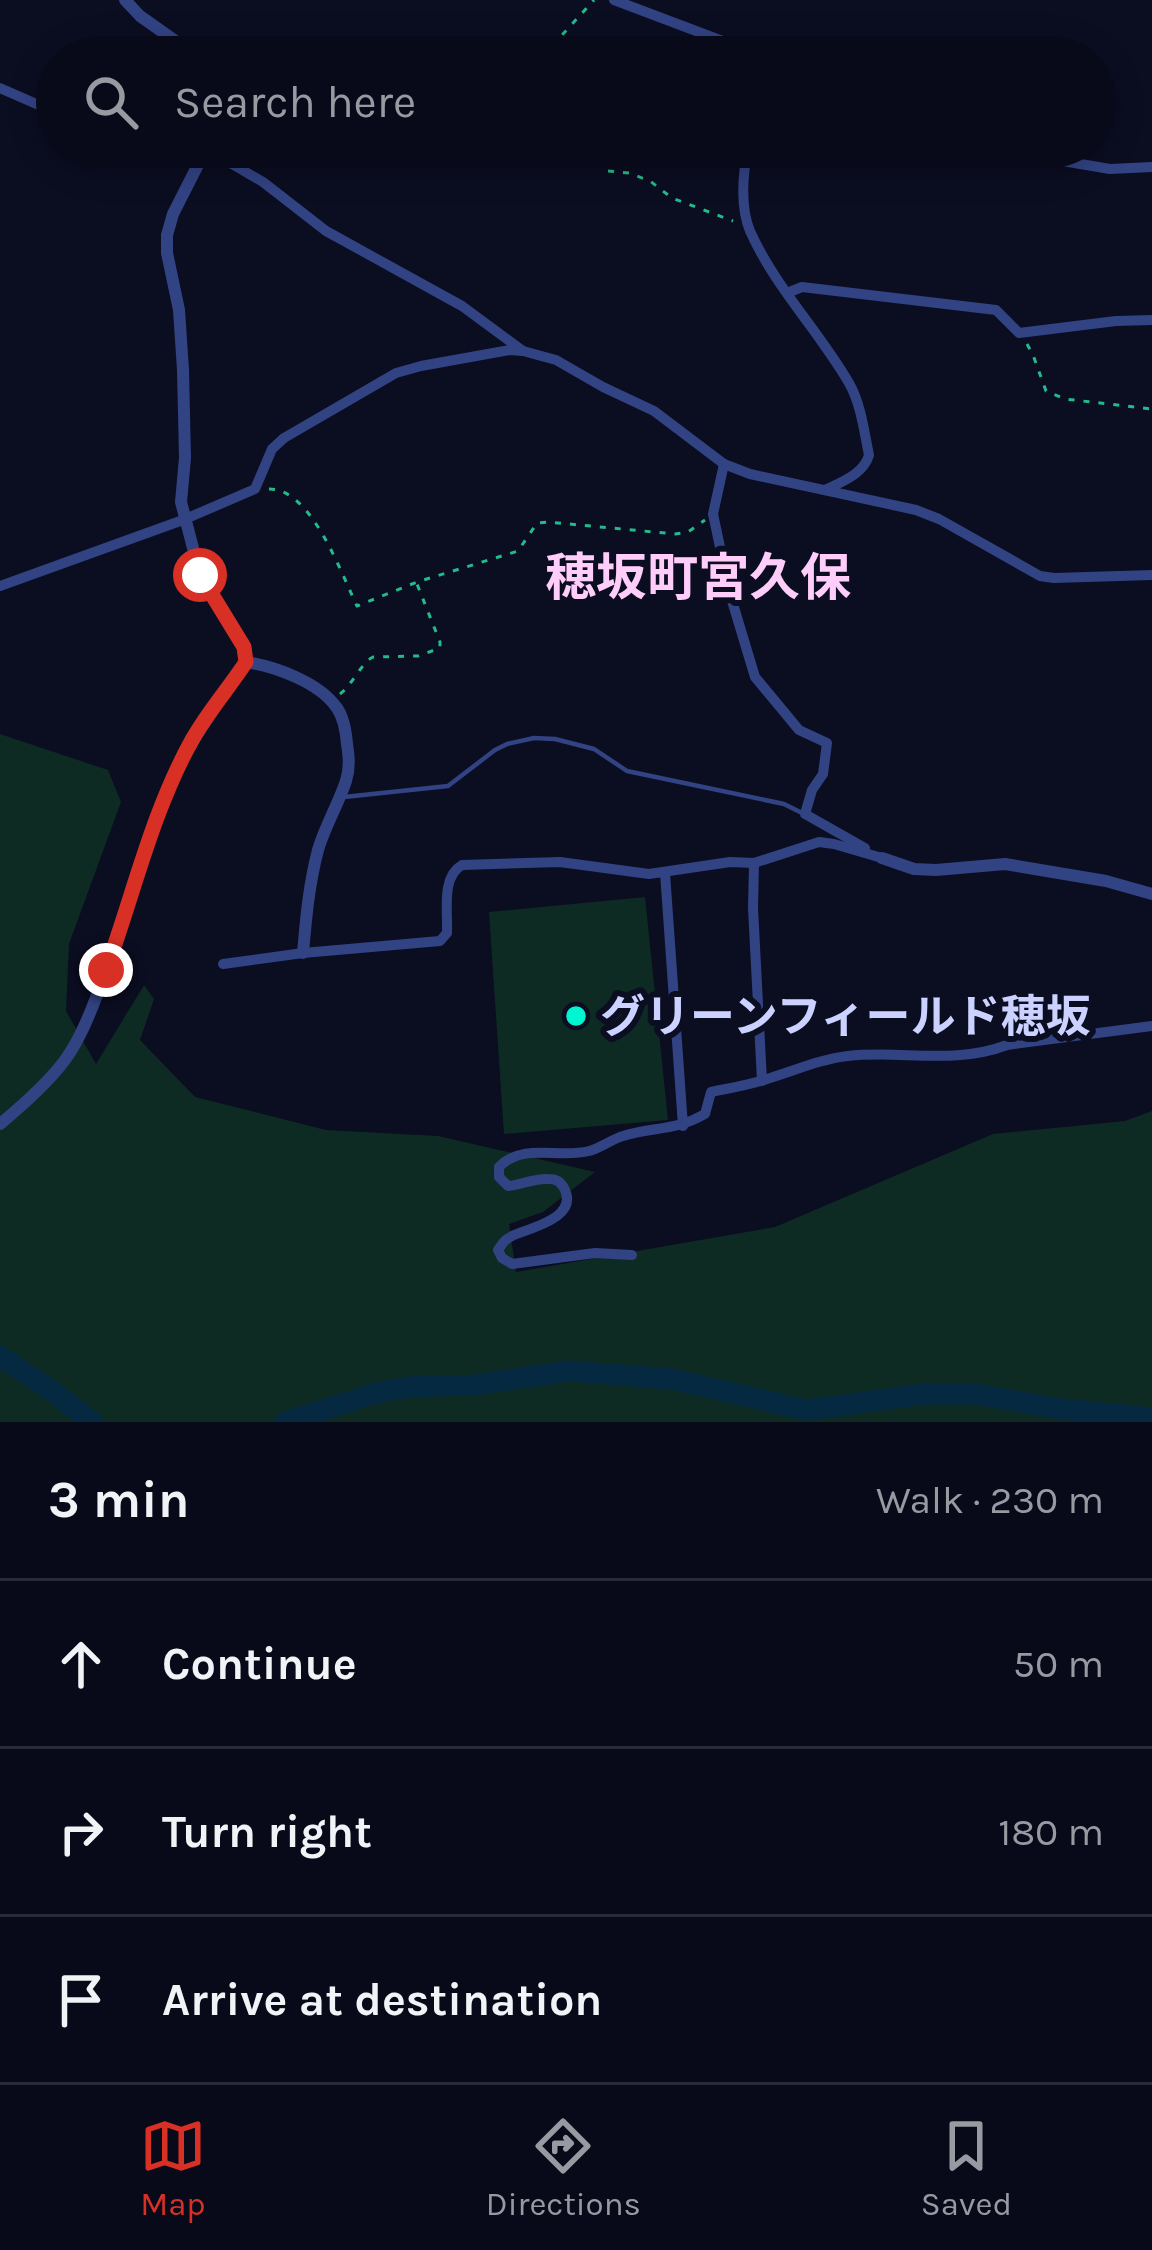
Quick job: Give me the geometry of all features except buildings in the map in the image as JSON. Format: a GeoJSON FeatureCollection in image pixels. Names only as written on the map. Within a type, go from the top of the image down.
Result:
{"type":"FeatureCollection","features":[{"type":"Feature","properties":{"kind":"street"},"geometry":{"type":"LineString","coordinates":[[125,0],[168,36]]}},
{"type":"Feature","properties":{"kind":"street"},"geometry":{"type":"LineString","coordinates":[[614,0],[709,36]]}},
{"type":"Feature","properties":{"kind":"street"},"geometry":{"type":"LineString","coordinates":[[0,88],[36,104]]}},
{"type":"Feature","properties":{"kind":"street"},"geometry":{"type":"LineString","coordinates":[[1100,168],[1152,167]]}},
{"type":"Feature","properties":{"kind":"street"},"geometry":{"type":"LineString","coordinates":[[0,1124],[66,1059],[88,1018],[170,786],[194,735],[246,662],[244,647],[200,575],[181,502],[183,370],[167,235],[197,168]]}},
{"type":"Feature","properties":{"kind":"street"},"geometry":{"type":"LineString","coordinates":[[239,168],[326,231],[461,306],[523,351]]}},
{"type":"Feature","properties":{"kind":"street"},"geometry":{"type":"LineString","coordinates":[[746,168],[750,231],[856,398],[867,464],[825,490]]}},
{"type":"Feature","properties":{"kind":"street"},"geometry":{"type":"LineString","coordinates":[[787,293],[802,286],[996,310],[1019,333],[1152,320]]}},
{"type":"Feature","properties":{"kind":"street"},"geometry":{"type":"LineString","coordinates":[[0,586],[184,520],[255,489],[272,449],[284,438],[397,373],[496,351],[523,351],[556,360],[654,410],[724,464],[750,474],[916,510],[1040,576],[1152,575]]}},
{"type":"Feature","properties":{"kind":"street"},"geometry":{"type":"LineString","coordinates":[[724,464],[713,514],[754,677],[799,730],[827,742],[824,773],[812,790],[805,814],[882,858]]}},
{"type":"Feature","properties":{"kind":"street"},"geometry":{"type":"LineString","coordinates":[[246,662],[268,666],[308,685],[331,702],[343,720],[350,765],[318,853],[303,952]]}},
{"type":"Feature","properties":{"kind":"street"},"geometry":{"type":"LineString","coordinates":[[224,964],[440,941],[447,933],[449,878],[462,865],[560,862],[665,873],[754,862],[819,842],[914,868],[1005,864],[1106,880],[1152,894]]}},
{"type":"Feature","properties":{"kind":"street"},"geometry":{"type":"LineString","coordinates":[[754,862],[762,1081]]}},
{"type":"Feature","properties":{"kind":"street"},"geometry":{"type":"LineString","coordinates":[[665,873],[683,1126]]}},
{"type":"Feature","properties":{"kind":"street"},"geometry":{"type":"LineString","coordinates":[[632,1255],[595,1253],[512,1264],[502,1258],[498,1250],[502,1243],[548,1222],[562,1212],[567,1200],[559,1182],[551,1179],[508,1186],[499,1177],[499,1167],[507,1158],[524,1153],[587,1152],[622,1136],[683,1126],[705,1114],[711,1092],[809,1064],[847,1056],[988,1052],[1007,1045],[1152,1026]]}},
{"type":"Feature","properties":{"kind":"lane"},"geometry":{"type":"LineString","coordinates":[[338,798],[448,786],[507,744],[534,738],[594,749],[627,771],[784,804],[805,814]]}},
{"type":"Feature","properties":{"kind":"path"},"geometry":{"type":"LineString","coordinates":[[561,36],[594,0]]}},
{"type":"Feature","properties":{"kind":"path"},"geometry":{"type":"LineString","coordinates":[[603,168],[650,181],[672,198],[727,220],[747,220]]}},
{"type":"Feature","properties":{"kind":"path"},"geometry":{"type":"LineString","coordinates":[[1019,333],[1034,355],[1046,391],[1065,399],[1152,409]]}},
{"type":"Feature","properties":{"kind":"path"},"geometry":{"type":"LineString","coordinates":[[255,489],[279,489],[305,508],[358,606],[518,551],[537,524],[675,534],[688,532],[713,514]]}},
{"type":"Feature","properties":{"kind":"path"},"geometry":{"type":"LineString","coordinates":[[331,702],[353,684],[373,657],[418,656],[440,648],[417,582]]}},
{"type":"Feature","properties":{"kind":"green space"},"geometry":{"type":"Polygon","coordinates":[[[0,734],[108,770],[121,802],[69,944],[66,1011],[96,1064],[144,985],[154,999],[140,1040],[195,1097],[326,1130],[438,1136],[595,1172],[543,1212],[509,1224],[516,1272],[775,1227],[993,1134],[1125,1121],[1152,1111],[1152,1422],[0,1422],[0,734]]]}},
{"type":"Feature","properties":{"kind":"green space","name":"グリーンフィールド穂坂"},"geometry":{"type":"Polygon","coordinates":[[[645,897],[668,1120],[504,1134],[489,912],[645,897]]]}},
{"type":"Feature","properties":{"kind":"waterway"},"geometry":{"type":"LineString","coordinates":[[0,1356],[92,1422]]}},
{"type":"Feature","properties":{"kind":"waterway"},"geometry":{"type":"LineString","coordinates":[[285,1422],[409,1387],[475,1385],[568,1371],[672,1379],[806,1410],[924,1394],[976,1394],[1152,1418]]}},
{"type":"Feature","properties":{"kind":"place","name":"グリーンフィールド穂坂"},"geometry":{"type":"Point","coordinates":[576,1016]}},
{"type":"Feature","properties":{"kind":"district","name":"穂坂町宮久保"},"geometry":{"type":"Point","coordinates":[698,577]}},
{"type":"Feature","properties":{"kind":"route"},"geometry":{"type":"LineString","coordinates":[[106,970],[170,786],[194,735],[246,662],[244,647],[200,575]]}}]}
